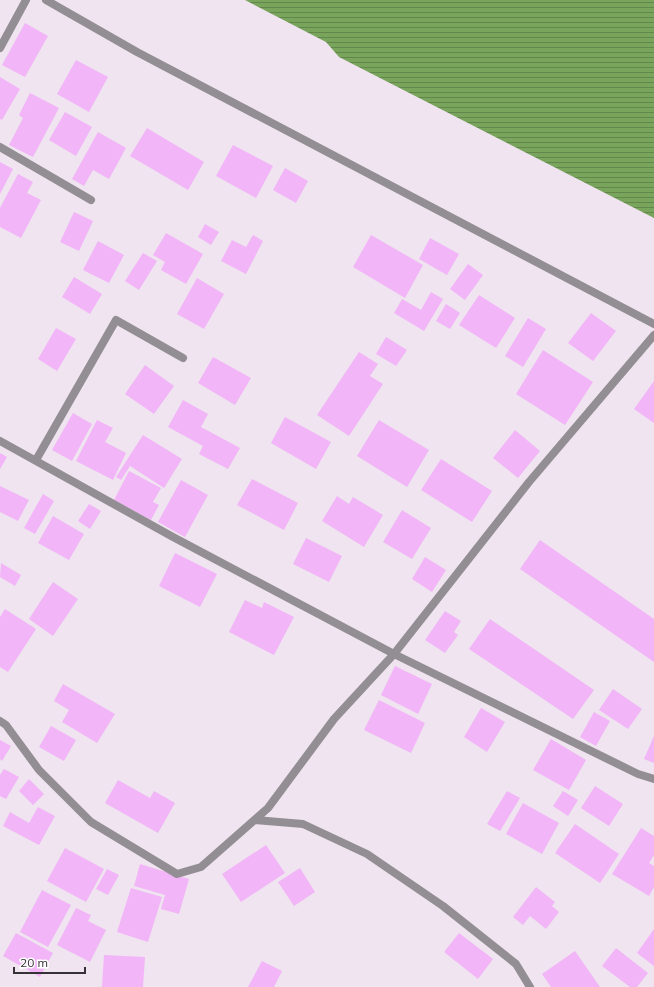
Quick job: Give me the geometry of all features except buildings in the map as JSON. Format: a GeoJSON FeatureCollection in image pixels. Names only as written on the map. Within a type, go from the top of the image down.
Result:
{"type":"FeatureCollection","features":[{"type":"Feature","properties":{"kind":"street"},"geometry":{"type":"LineString","coordinates":[[0,48],[26,0]]}},
{"type":"Feature","properties":{"kind":"street"},"geometry":{"type":"LineString","coordinates":[[46,0],[137,52],[654,324]]}},
{"type":"Feature","properties":{"kind":"street"},"geometry":{"type":"LineString","coordinates":[[0,148],[92,200]]}},
{"type":"Feature","properties":{"kind":"street"},"geometry":{"type":"LineString","coordinates":[[36,460],[116,320],[183,358]]}},
{"type":"Feature","properties":{"kind":"street"},"geometry":{"type":"LineString","coordinates":[[0,721],[6,725],[39,770],[91,822],[177,874],[201,867],[268,808],[334,719],[394,654],[529,482],[654,335]]}},
{"type":"Feature","properties":{"kind":"street"},"geometry":{"type":"LineString","coordinates":[[0,441],[173,538],[394,654],[638,774],[654,780]]}},
{"type":"Feature","properties":{"kind":"street"},"geometry":{"type":"LineString","coordinates":[[255,820],[303,824],[367,854],[443,906],[516,964],[530,987]]}},
{"type":"Feature","properties":{"kind":"shaded area"},"geometry":{"type":"Polygon","coordinates":[[[245,0],[654,0],[654,218],[339,57],[326,42],[245,0]]]}}]}
